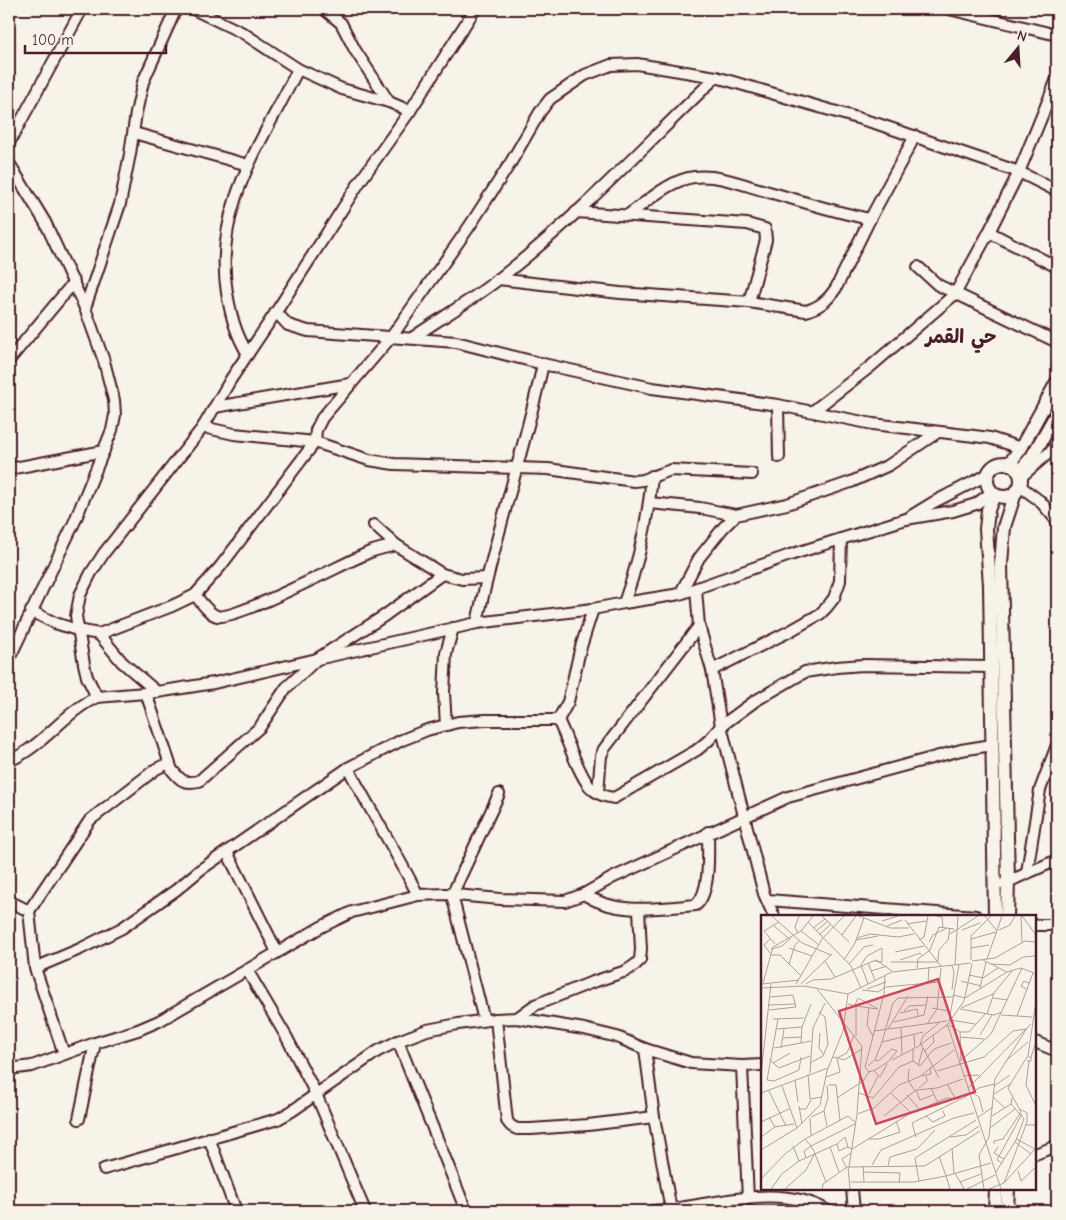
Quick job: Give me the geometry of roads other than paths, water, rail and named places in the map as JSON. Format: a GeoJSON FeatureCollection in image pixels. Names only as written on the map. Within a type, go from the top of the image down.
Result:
{"type":"FeatureCollection","features":[{"type":"Feature","properties":{"kind":"street"},"geometry":{"type":"LineString","coordinates":[[9,143],[82,9]]}},
{"type":"Feature","properties":{"kind":"street"},"geometry":{"type":"LineString","coordinates":[[85,308],[120,204],[143,82],[176,9]]}},
{"type":"Feature","properties":{"kind":"street"},"geometry":{"type":"LineString","coordinates":[[194,9],[243,33],[298,69],[342,89],[389,102],[410,111]]}},
{"type":"Feature","properties":{"kind":"street"},"geometry":{"type":"LineString","coordinates":[[324,9],[341,24],[355,50],[389,102]]}},
{"type":"Feature","properties":{"kind":"street"},"geometry":{"type":"LineString","coordinates":[[97,697],[87,677],[77,630],[76,610],[91,572],[203,427],[231,379],[362,180],[410,111],[475,9]]}},
{"type":"Feature","properties":{"kind":"street"},"geometry":{"type":"LineString","coordinates":[[956,10],[1057,35]]}},
{"type":"Feature","properties":{"kind":"street"},"geometry":{"type":"LineString","coordinates":[[30,611],[55,623],[99,634],[172,606],[195,595],[220,567],[315,442],[316,430],[322,418],[392,336],[469,227],[540,112],[550,99],[562,89],[585,75],[611,66],[637,64],[716,77],[915,136],[1019,172],[1057,191]]}},
{"type":"Feature","properties":{"kind":"street"},"geometry":{"type":"LineString","coordinates":[[248,354],[236,334],[226,283],[225,245],[230,211],[248,166],[298,69]]}},
{"type":"Feature","properties":{"kind":"street"},"geometry":{"type":"LineString","coordinates":[[412,338],[498,279],[576,212],[716,77]]}},
{"type":"Feature","properties":{"kind":"street"},"geometry":{"type":"LineString","coordinates":[[813,411],[870,367],[955,294],[1019,172],[1057,79]]}},
{"type":"Feature","properties":{"kind":"street"},"geometry":{"type":"LineString","coordinates":[[134,133],[248,166]]}},
{"type":"Feature","properties":{"kind":"street"},"geometry":{"type":"LineString","coordinates":[[498,279],[620,293],[749,302],[806,310],[821,305],[836,288],[870,219],[915,136]]}},
{"type":"Feature","properties":{"kind":"street"},"geometry":{"type":"LineString","coordinates":[[9,163],[46,222],[85,308],[104,361],[114,400],[115,419],[74,523],[30,611],[9,659]]}},
{"type":"Feature","properties":{"kind":"street"},"geometry":{"type":"LineString","coordinates":[[628,215],[669,187],[684,179],[695,176],[721,178],[806,203],[870,219]]}},
{"type":"Feature","properties":{"kind":"street"},"geometry":{"type":"LineString","coordinates":[[576,212],[747,224],[765,229],[766,240],[749,302]]}},
{"type":"Feature","properties":{"kind":"street"},"geometry":{"type":"LineString","coordinates":[[989,232],[1057,267]]}},
{"type":"Feature","properties":{"kind":"street"},"geometry":{"type":"LineString","coordinates":[[918,267],[938,285],[1057,342]]}},
{"type":"Feature","properties":{"kind":"street"},"geometry":{"type":"LineString","coordinates":[[9,360],[74,282]]}},
{"type":"Feature","properties":{"kind":"street"},"geometry":{"type":"LineString","coordinates":[[276,312],[288,325],[308,331],[456,342],[543,364],[652,388],[778,404],[873,424],[990,438],[1020,448]]}},
{"type":"Feature","properties":{"kind":"street"},"geometry":{"type":"LineString","coordinates":[[477,623],[543,364]]}},
{"type":"Feature","properties":{"kind":"street"},"geometry":{"type":"LineString","coordinates":[[1009,464],[1057,382]]}},
{"type":"Feature","properties":{"kind":"street"},"geometry":{"type":"LineString","coordinates":[[215,407],[350,384]]}},
{"type":"Feature","properties":{"kind":"street"},"geometry":{"type":"LineString","coordinates":[[778,404],[779,456]]}},
{"type":"Feature","properties":{"kind":"street"},"geometry":{"type":"LineString","coordinates":[[1007,915],[1008,882],[1001,564],[1003,533],[1008,512],[1019,482],[1032,457],[1052,429],[1057,412]]}},
{"type":"Feature","properties":{"kind":"street"},"geometry":{"type":"LineString","coordinates":[[1034,424],[1052,429]]}},
{"type":"Feature","properties":{"kind":"street"},"geometry":{"type":"LineString","coordinates":[[203,427],[234,434],[315,442],[356,456],[382,462],[548,469],[634,481],[643,480],[671,470],[752,474]]}},
{"type":"Feature","properties":{"kind":"street"},"geometry":{"type":"LineString","coordinates":[[650,503],[700,508],[736,515],[787,504],[851,482],[889,465],[938,432]]}},
{"type":"Feature","properties":{"kind":"street"},"geometry":{"type":"LineString","coordinates":[[9,761],[31,750],[81,704],[97,697],[157,692],[222,682],[317,658],[477,623],[594,609],[680,594],[841,538],[906,519],[964,507],[983,500],[992,494],[1006,497],[1019,482],[1057,447]]}},
{"type":"Feature","properties":{"kind":"street"},"geometry":{"type":"LineString","coordinates":[[9,469],[104,450]]}},
{"type":"Feature","properties":{"kind":"street"},"geometry":{"type":"LineString","coordinates":[[906,519],[934,502],[987,475],[996,465],[1009,464],[1017,468],[1019,482],[1040,501],[1057,521]]}},
{"type":"Feature","properties":{"kind":"street"},"geometry":{"type":"LineString","coordinates":[[987,475],[987,484],[992,494],[986,529],[990,585],[995,915]]}},
{"type":"Feature","properties":{"kind":"street"},"geometry":{"type":"LineString","coordinates":[[624,603],[634,574],[650,503],[652,476]]}},
{"type":"Feature","properties":{"kind":"street"},"geometry":{"type":"LineString","coordinates":[[680,594],[699,558],[736,515]]}},
{"type":"Feature","properties":{"kind":"street"},"geometry":{"type":"LineString","coordinates":[[374,525],[396,546],[442,574],[462,579],[487,578]]}},
{"type":"Feature","properties":{"kind":"street"},"geometry":{"type":"LineString","coordinates":[[712,670],[790,631],[820,614],[827,607],[834,598],[840,581],[841,538]]}},
{"type":"Feature","properties":{"kind":"street"},"geometry":{"type":"LineString","coordinates":[[195,595],[213,615],[223,617],[281,594],[370,552],[396,546]]}},
{"type":"Feature","properties":{"kind":"street"},"geometry":{"type":"LineString","coordinates":[[146,693],[169,763],[180,780],[200,781],[260,727],[286,688],[317,658],[384,616],[442,574]]}},
{"type":"Feature","properties":{"kind":"street"},"geometry":{"type":"LineString","coordinates":[[696,589],[699,626],[712,670],[721,726],[764,894],[774,915]]}},
{"type":"Feature","properties":{"kind":"street"},"geometry":{"type":"LineString","coordinates":[[558,720],[568,702],[580,650],[594,609]]}},
{"type":"Feature","properties":{"kind":"street"},"geometry":{"type":"LineString","coordinates":[[598,792],[601,756],[604,749],[699,626]]}},
{"type":"Feature","properties":{"kind":"street"},"geometry":{"type":"LineString","coordinates":[[446,725],[444,693],[446,653],[453,628]]}},
{"type":"Feature","properties":{"kind":"street"},"geometry":{"type":"LineString","coordinates":[[99,634],[122,662],[157,692]]}},
{"type":"Feature","properties":{"kind":"street"},"geometry":{"type":"LineString","coordinates":[[558,720],[585,780],[592,788],[606,797],[614,798],[666,766],[697,750],[721,726],[755,701],[805,672],[862,665],[991,667]]}},
{"type":"Feature","properties":{"kind":"street"},"geometry":{"type":"LineString","coordinates":[[35,968],[80,949],[122,928],[348,768],[402,740],[427,730],[458,722],[558,720]]}},
{"type":"Feature","properties":{"kind":"street"},"geometry":{"type":"LineString","coordinates":[[9,1069],[32,1066],[159,1021],[321,927],[352,912],[418,895],[565,901],[584,894],[612,878],[774,802],[809,790],[961,750],[992,745]]}},
{"type":"Feature","properties":{"kind":"street"},"geometry":{"type":"LineString","coordinates":[[1027,872],[1040,790],[1057,745]]}},
{"type":"Feature","properties":{"kind":"street"},"geometry":{"type":"LineString","coordinates":[[64,1054],[35,968],[30,911],[90,820],[156,769],[169,763]]}},
{"type":"Feature","properties":{"kind":"street"},"geometry":{"type":"LineString","coordinates":[[348,768],[418,895]]}},
{"type":"Feature","properties":{"kind":"street"},"geometry":{"type":"LineString","coordinates":[[484,1020],[452,895],[499,794]]}},
{"type":"Feature","properties":{"kind":"street"},"geometry":{"type":"LineString","coordinates":[[584,894],[598,902],[639,910],[696,905],[700,901],[707,878],[708,832]]}},
{"type":"Feature","properties":{"kind":"street"},"geometry":{"type":"LineString","coordinates":[[227,852],[277,952]]}},
{"type":"Feature","properties":{"kind":"street"},"geometry":{"type":"LineString","coordinates":[[995,886],[1057,860]]}},
{"type":"Feature","properties":{"kind":"street"},"geometry":{"type":"LineString","coordinates":[[768,900],[963,915]]}},
{"type":"Feature","properties":{"kind":"street"},"geometry":{"type":"LineString","coordinates":[[9,901],[30,911]]}},
{"type":"Feature","properties":{"kind":"street"},"geometry":{"type":"LineString","coordinates":[[517,1018],[535,1005],[626,971],[640,960],[639,910]]}},
{"type":"Feature","properties":{"kind":"street"},"geometry":{"type":"LineString","coordinates":[[1036,925],[1057,925]]}},
{"type":"Feature","properties":{"kind":"street"},"geometry":{"type":"LineString","coordinates":[[247,970],[286,1036],[316,1094],[365,1211]]}},
{"type":"Feature","properties":{"kind":"street"},"geometry":{"type":"LineString","coordinates":[[104,1169],[278,1119],[378,1051],[398,1041],[427,1030],[484,1020],[517,1018],[584,1029],[617,1037],[645,1049],[691,1063],[742,1066],[761,1065]]}},
{"type":"Feature","properties":{"kind":"street"},"geometry":{"type":"LineString","coordinates":[[496,1019],[507,1121],[511,1126],[517,1129],[588,1126],[654,1117]]}},
{"type":"Feature","properties":{"kind":"street"},"geometry":{"type":"LineString","coordinates":[[398,1041],[466,1211]]}},
{"type":"Feature","properties":{"kind":"street"},"geometry":{"type":"LineString","coordinates":[[1036,1042],[1057,1051]]}},
{"type":"Feature","properties":{"kind":"street"},"geometry":{"type":"LineString","coordinates":[[79,1119],[95,1043]]}},
{"type":"Feature","properties":{"kind":"street"},"geometry":{"type":"LineString","coordinates":[[645,1049],[654,1117],[671,1210]]}},
{"type":"Feature","properties":{"kind":"street"},"geometry":{"type":"LineString","coordinates":[[742,1066],[748,1198]]}},
{"type":"Feature","properties":{"kind":"street"},"geometry":{"type":"LineString","coordinates":[[209,1138],[236,1211]]}},
{"type":"Feature","properties":{"kind":"street"},"geometry":{"type":"LineString","coordinates":[[1036,1154],[1057,1146]]}},
{"type":"Feature","properties":{"kind":"street"},"geometry":{"type":"LineString","coordinates":[[852,1190],[854,1211]]}},
{"type":"Feature","properties":{"kind":"street"},"geometry":{"type":"LineString","coordinates":[[995,1211],[996,1190]]}},
{"type":"Feature","properties":{"kind":"street"},"geometry":{"type":"LineString","coordinates":[[1007,1211],[1008,1190]]}},
{"type":"Feature","properties":{"kind":"street"},"geometry":{"type":"LineString","coordinates":[[651,1211],[671,1210],[748,1198],[778,1196],[812,1202],[828,1211]]}},
{"type":"Feature","properties":{"kind":"district","name":"حي القمر"},"geometry":{"type":"Point","coordinates":[961,336]}}]}
